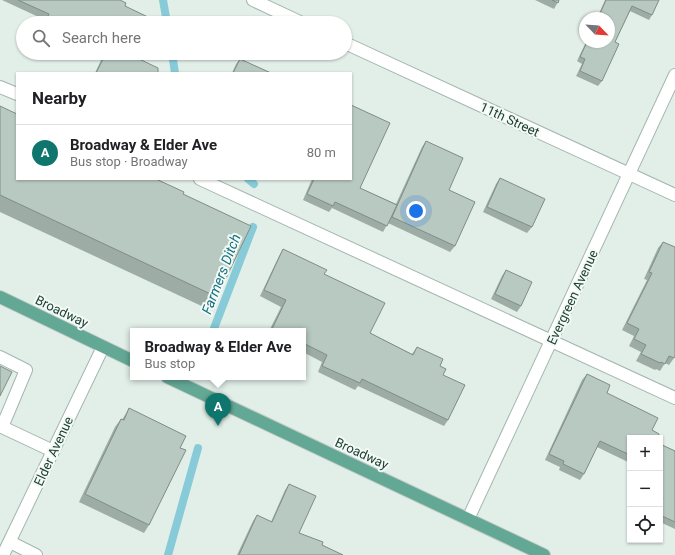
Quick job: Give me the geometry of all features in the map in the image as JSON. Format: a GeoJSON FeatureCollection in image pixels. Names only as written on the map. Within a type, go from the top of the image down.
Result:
{"type":"FeatureCollection","features":[{"type":"Feature","properties":{"kind":"main road","name":"Broadway"},"geometry":{"type":"LineString","coordinates":[[0,297],[130,360]]}},
{"type":"Feature","properties":{"kind":"main road","name":"Broadway"},"geometry":{"type":"LineString","coordinates":[[173,380],[544,555]]}},
{"type":"Feature","properties":{"kind":"street"},"geometry":{"type":"LineString","coordinates":[[252,0],[287,16]]}},
{"type":"Feature","properties":{"kind":"street","name":"11th Street"},"geometry":{"type":"LineString","coordinates":[[352,46],[675,195]]}},
{"type":"Feature","properties":{"kind":"street","name":"Evergreen Avenue"},"geometry":{"type":"LineString","coordinates":[[468,519],[675,75]]}},
{"type":"Feature","properties":{"kind":"street"},"geometry":{"type":"LineString","coordinates":[[0,87],[16,94]]}},
{"type":"Feature","properties":{"kind":"street"},"geometry":{"type":"LineString","coordinates":[[202,180],[675,398]]}},
{"type":"Feature","properties":{"kind":"street","name":"Elder Avenue"},"geometry":{"type":"LineString","coordinates":[[3,555],[103,347]]}},
{"type":"Feature","properties":{"kind":"street"},"geometry":{"type":"LineString","coordinates":[[0,357],[26,370],[1,426],[53,451]]}},
{"type":"Feature","properties":{"kind":"street"},"geometry":{"type":"LineString","coordinates":[[10,542],[36,555]]}},
{"type":"Feature","properties":{"kind":"building"},"geometry":{"type":"Polygon","coordinates":[[[18,0],[120,0],[126,3],[125,6],[146,16],[48,16],[49,14],[18,0]]]}},
{"type":"Feature","properties":{"kind":"building"},"geometry":{"type":"Polygon","coordinates":[[[552,0],[559,0],[558,3],[552,0]]]}},
{"type":"Feature","properties":{"kind":"building"},"geometry":{"type":"Polygon","coordinates":[[[606,0],[659,0],[652,15],[632,6],[615,42],[615,12],[601,12],[606,0]]]}},
{"type":"Feature","properties":{"kind":"building"},"geometry":{"type":"Polygon","coordinates":[[[615,42],[619,44],[602,81],[580,71],[585,59],[580,57],[584,48],[615,48],[615,42]]]}},
{"type":"Feature","properties":{"kind":"building"},"geometry":{"type":"Polygon","coordinates":[[[102,60],[141,60],[158,68],[158,72],[96,72],[102,60]]]}},
{"type":"Feature","properties":{"kind":"building"},"geometry":{"type":"Polygon","coordinates":[[[240,60],[242,60],[269,72],[234,72],[240,60]]]}},
{"type":"Feature","properties":{"kind":"building"},"geometry":{"type":"Polygon","coordinates":[[[352,105],[390,123],[360,188],[397,205],[387,226],[335,202],[333,206],[307,194],[314,180],[352,180],[352,105]]]}},
{"type":"Feature","properties":{"kind":"building"},"geometry":{"type":"Polygon","coordinates":[[[0,106],[16,114],[16,180],[158,180],[184,192],[183,194],[251,226],[217,297],[0,195],[0,106]]]}},
{"type":"Feature","properties":{"kind":"building"},"geometry":{"type":"Polygon","coordinates":[[[426,141],[463,158],[449,190],[475,202],[455,246],[392,217],[426,141]]]}},
{"type":"Feature","properties":{"kind":"building"},"geometry":{"type":"Polygon","coordinates":[[[500,178],[545,199],[532,227],[487,207],[500,178]]]}},
{"type":"Feature","properties":{"kind":"building"},"geometry":{"type":"Polygon","coordinates":[[[663,242],[675,247],[675,356],[674,358],[669,356],[665,364],[641,354],[646,345],[634,339],[639,329],[627,323],[652,273],[649,272],[663,242]]]}},
{"type":"Feature","properties":{"kind":"building"},"geometry":{"type":"Polygon","coordinates":[[[283,249],[327,270],[324,274],[385,303],[370,333],[413,355],[417,347],[443,359],[440,366],[446,369],[443,375],[465,385],[448,420],[362,379],[360,383],[322,366],[327,355],[306,344],[306,328],[272,328],[286,300],[264,290],[283,249]]]}},
{"type":"Feature","properties":{"kind":"building"},"geometry":{"type":"Polygon","coordinates":[[[506,270],[532,282],[521,306],[495,294],[506,270]]]}},
{"type":"Feature","properties":{"kind":"building"},"geometry":{"type":"Polygon","coordinates":[[[0,366],[12,372],[0,396],[0,366]]]}},
{"type":"Feature","properties":{"kind":"building"},"geometry":{"type":"Polygon","coordinates":[[[587,374],[610,385],[607,393],[658,418],[652,430],[659,435],[627,435],[627,454],[600,441],[584,474],[563,464],[564,461],[549,454],[587,374]]]}},
{"type":"Feature","properties":{"kind":"building"},"geometry":{"type":"Polygon","coordinates":[[[129,408],[186,436],[180,448],[186,450],[149,525],[85,494],[121,419],[124,420],[129,408]]]}},
{"type":"Feature","properties":{"kind":"building"},"geometry":{"type":"Polygon","coordinates":[[[663,445],[675,451],[675,522],[663,516],[663,445]]]}},
{"type":"Feature","properties":{"kind":"building"},"geometry":{"type":"Polygon","coordinates":[[[289,484],[316,496],[299,533],[323,542],[322,545],[343,555],[239,555],[257,515],[272,522],[289,484]]]}},
{"type":"Feature","properties":{"kind":"waterway","name":"Farmers Ditch"},"geometry":{"type":"LineString","coordinates":[[163,0],[166,16]]}},
{"type":"Feature","properties":{"kind":"waterway","name":"Farmers Ditch"},"geometry":{"type":"LineString","coordinates":[[173,60],[175,72]]}},
{"type":"Feature","properties":{"kind":"waterway","name":"Farmers Ditch"},"geometry":{"type":"LineString","coordinates":[[249,180],[254,184]]}},
{"type":"Feature","properties":{"kind":"waterway","name":"Farmers Ditch"},"geometry":{"type":"LineString","coordinates":[[214,328],[253,227]]}},
{"type":"Feature","properties":{"kind":"waterway","name":"Farmers Ditch"},"geometry":{"type":"LineString","coordinates":[[168,555],[198,448]]}},
{"type":"Feature","properties":{"kind":"place","name":"Broadway & Elder Ave"},"geometry":{"type":"Point","coordinates":[218,426]}}]}
